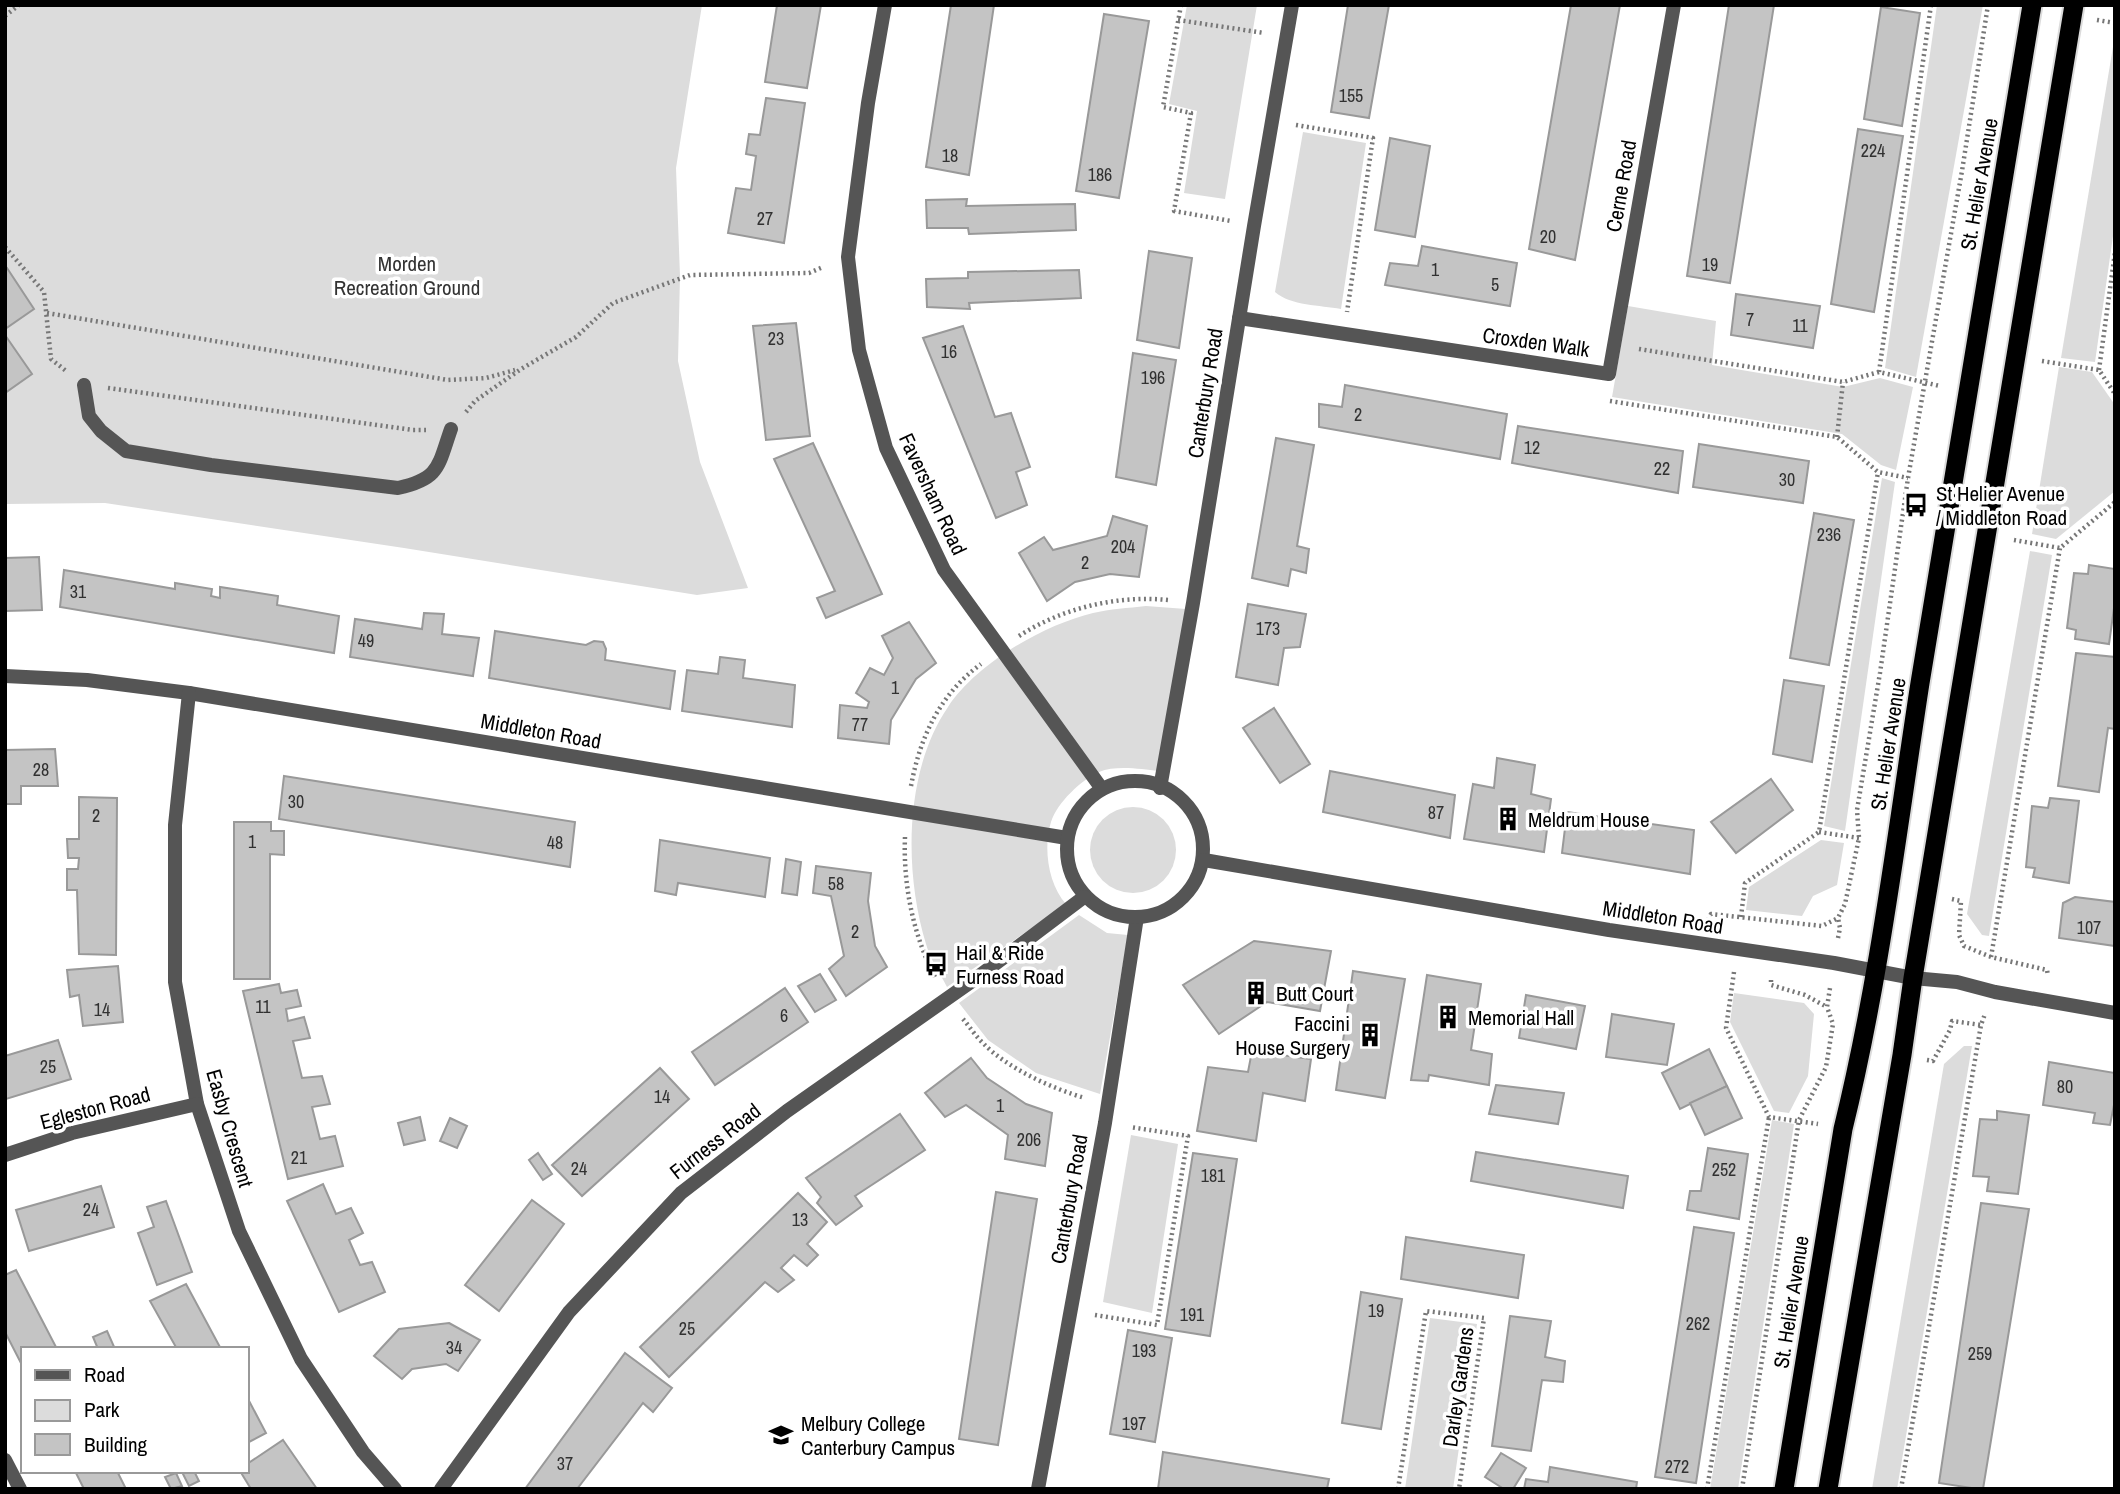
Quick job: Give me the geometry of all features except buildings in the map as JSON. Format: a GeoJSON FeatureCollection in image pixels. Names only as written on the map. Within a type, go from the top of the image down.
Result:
{"type":"FeatureCollection","features":[{"type":"Feature","properties":{"kind":"highway","name":"St. Helier Avenue"},"geometry":{"type":"LineString","coordinates":[[1784,1489],[1843,1129],[1875,972],[1967,390],[2032,5]]}},
{"type":"Feature","properties":{"kind":"highway"},"geometry":{"type":"LineString","coordinates":[[1828,1489],[2074,5]]}},
{"type":"Feature","properties":{"kind":"street","name":"Faversham Road"},"geometry":{"type":"LineString","coordinates":[[885,5],[867,103],[848,257],[859,350],[886,448],[944,570],[1102,789]]}},
{"type":"Feature","properties":{"kind":"street","name":"Canterbury Road"},"geometry":{"type":"LineString","coordinates":[[1160,788],[1292,5]]}},
{"type":"Feature","properties":{"kind":"street","name":"Cerne Road"},"geometry":{"type":"LineString","coordinates":[[1609,374],[1674,5]]}},
{"type":"Feature","properties":{"kind":"street","name":"Croxden Walk"},"geometry":{"type":"LineString","coordinates":[[1239,318],[1609,374]]}},
{"type":"Feature","properties":{"kind":"street"},"geometry":{"type":"LineString","coordinates":[[83,385],[89,415],[101,431],[127,451],[211,465],[398,488],[420,483],[438,467],[451,429]]}},
{"type":"Feature","properties":{"kind":"street","name":"Middleton Road"},"geometry":{"type":"LineString","coordinates":[[5,676],[87,680],[189,693],[1068,838]]}},
{"type":"Feature","properties":{"kind":"street","name":"Easby Crescent"},"geometry":{"type":"LineString","coordinates":[[189,693],[175,825],[175,982],[197,1104],[239,1231],[301,1359],[363,1452],[395,1489]]}},
{"type":"Feature","properties":{"kind":"street"},"geometry":{"type":"LineString","coordinates":[[1127,782],[1160,788],[1180,795],[1196,815],[1204,837],[1204,860],[1195,883],[1168,906],[1137,917],[1123,916],[1101,909],[1083,897],[1070,863],[1068,838],[1077,811],[1102,789],[1127,782]]}},
{"type":"Feature","properties":{"kind":"street","name":"Middleton Road"},"geometry":{"type":"LineString","coordinates":[[1204,860],[1450,904],[1833,963],[1913,978],[1957,982],[1995,992],[2115,1013]]}},
{"type":"Feature","properties":{"kind":"street","name":"Furness Road"},"geometry":{"type":"LineString","coordinates":[[441,1489],[569,1312],[681,1193],[787,1111],[975,979],[1083,897]]}},
{"type":"Feature","properties":{"kind":"street","name":"Canterbury Road"},"geometry":{"type":"LineString","coordinates":[[1038,1489],[1105,1123],[1137,917]]}},
{"type":"Feature","properties":{"kind":"street","name":"Egleston Road"},"geometry":{"type":"LineString","coordinates":[[5,1155],[72,1133],[197,1104]]}},
{"type":"Feature","properties":{"kind":"street"},"geometry":{"type":"LineString","coordinates":[[5,1460],[20,1489]]}},
{"type":"Feature","properties":{"kind":"path"},"geometry":{"type":"LineString","coordinates":[[5,16],[19,5]]}},
{"type":"Feature","properties":{"kind":"path"},"geometry":{"type":"LineString","coordinates":[[1181,5],[1163,107],[1191,113],[1174,211],[1254,226]]}},
{"type":"Feature","properties":{"kind":"path"},"geometry":{"type":"LineString","coordinates":[[1879,372],[1931,5]]}},
{"type":"Feature","properties":{"kind":"path","name":"St. Helier Avenue"},"geometry":{"type":"LineString","coordinates":[[1838,918],[1846,904],[1859,838],[1857,810],[1908,478],[1988,5]]}},
{"type":"Feature","properties":{"kind":"path"},"geometry":{"type":"LineString","coordinates":[[1178,19],[1287,36]]}},
{"type":"Feature","properties":{"kind":"path"},"geometry":{"type":"LineString","coordinates":[[1271,121],[1373,138],[1344,334]]}},
{"type":"Feature","properties":{"kind":"path"},"geometry":{"type":"LineString","coordinates":[[5,247],[44,292],[51,359],[83,385],[413,430],[451,429],[475,401],[521,369],[576,337],[613,303],[690,275],[809,273],[848,257]]}},
{"type":"Feature","properties":{"kind":"path"},"geometry":{"type":"LineString","coordinates":[[2115,252],[2099,370],[2115,394]]}},
{"type":"Feature","properties":{"kind":"path"},"geometry":{"type":"LineString","coordinates":[[47,313],[448,380],[486,378],[521,369]]}},
{"type":"Feature","properties":{"kind":"path"},"geometry":{"type":"LineString","coordinates":[[1614,344],[1843,382],[1879,372],[1967,390]]}},
{"type":"Feature","properties":{"kind":"path"},"geometry":{"type":"LineString","coordinates":[[2016,357],[2099,370]]}},
{"type":"Feature","properties":{"kind":"path","name":"Croxden Walk"},"geometry":{"type":"LineString","coordinates":[[1609,374],[1605,401],[1837,437]]}},
{"type":"Feature","properties":{"kind":"path"},"geometry":{"type":"LineString","coordinates":[[1843,382],[1837,437],[1878,472],[1908,478]]}},
{"type":"Feature","properties":{"kind":"path"},"geometry":{"type":"LineString","coordinates":[[1819,832],[1878,472]]}},
{"type":"Feature","properties":{"kind":"path"},"geometry":{"type":"LineString","coordinates":[[1991,957],[2060,548],[2115,502]]}},
{"type":"Feature","properties":{"kind":"path"},"geometry":{"type":"LineString","coordinates":[[1986,536],[2060,548]]}},
{"type":"Feature","properties":{"kind":"path"},"geometry":{"type":"LineString","coordinates":[[1741,917],[1745,883],[1819,832],[1859,838]]}},
{"type":"Feature","properties":{"kind":"path"},"geometry":{"type":"LineString","coordinates":[[1946,898],[1961,901],[1959,935],[1964,946],[1991,957],[2047,970]]}},
{"type":"Feature","properties":{"kind":"path"},"geometry":{"type":"LineString","coordinates":[[1711,914],[1822,926],[1838,918],[1840,928]]}},
{"type":"Feature","properties":{"kind":"path"},"geometry":{"type":"LineString","coordinates":[[1707,1489],[1769,1117],[1726,1028],[1737,950]]}},
{"type":"Feature","properties":{"kind":"path"},"geometry":{"type":"LineString","coordinates":[[1772,985],[1805,995],[1827,1007]]}},
{"type":"Feature","properties":{"kind":"path"},"geometry":{"type":"LineString","coordinates":[[1742,1489],[1799,1120],[1826,1067],[1833,1024],[1827,1007],[1829,997]]}},
{"type":"Feature","properties":{"kind":"path"},"geometry":{"type":"LineString","coordinates":[[1901,1489],[1981,1025],[1952,1021],[1950,1030],[1933,1060],[1923,1059]]}},
{"type":"Feature","properties":{"kind":"path"},"geometry":{"type":"LineString","coordinates":[[1769,1117],[1799,1120]]}},
{"type":"Feature","properties":{"kind":"path"},"geometry":{"type":"LineString","coordinates":[[1070,1311],[1157,1325],[1188,1136],[1105,1123]]}},
{"type":"Feature","properties":{"kind":"path","name":"Darley Gardens"},"geometry":{"type":"LineString","coordinates":[[1398,1489],[1426,1311],[1485,1318],[1459,1489]]}},
{"type":"Feature","properties":{"kind":"green space","name":"Morden Recreation Ground"},"geometry":{"type":"Polygon","coordinates":[[[5,5],[702,5],[676,168],[680,276],[678,361],[700,462],[748,588],[697,595],[105,503],[5,504],[5,5]]]}},
{"type":"Feature","properties":{"kind":"green space"},"geometry":{"type":"Polygon","coordinates":[[[1187,5],[1257,5],[1225,199],[1184,193],[1197,111],[1169,104],[1187,5]]]}},
{"type":"Feature","properties":{"kind":"green space"},"geometry":{"type":"Polygon","coordinates":[[[1937,5],[1983,5],[1916,377],[1885,368],[1937,5]]]}},
{"type":"Feature","properties":{"kind":"green space"},"geometry":{"type":"Polygon","coordinates":[[[2115,35],[2115,222],[2095,362],[2061,358],[2115,35]]]}},
{"type":"Feature","properties":{"kind":"green space"},"geometry":{"type":"Polygon","coordinates":[[[1303,132],[1366,143],[1341,309],[1289,300],[1275,292],[1303,132]]]}},
{"type":"Feature","properties":{"kind":"green space"},"geometry":{"type":"Polygon","coordinates":[[[1628,306],[1716,321],[1712,365],[1843,387],[1880,378],[1913,387],[1896,470],[1881,465],[1842,434],[1612,397],[1628,306]]]}},
{"type":"Feature","properties":{"kind":"green space"},"geometry":{"type":"Polygon","coordinates":[[[2059,367],[2092,372],[2115,405],[2115,491],[2056,539],[2032,534],[2059,367]]]}},
{"type":"Feature","properties":{"kind":"green space"},"geometry":{"type":"Polygon","coordinates":[[[1882,478],[1895,482],[1845,831],[1824,826],[1882,478]]]}},
{"type":"Feature","properties":{"kind":"green space"},"geometry":{"type":"Polygon","coordinates":[[[2030,551],[2052,555],[1989,936],[1982,935],[1967,914],[2030,551]]]}},
{"type":"Feature","properties":{"kind":"green space"},"geometry":{"type":"Polygon","coordinates":[[[1146,606],[1186,609],[1158,771],[1128,768],[1106,770],[1092,776],[1070,793],[1054,815],[1047,843],[1051,876],[1066,904],[947,987],[926,944],[914,886],[912,854],[916,791],[923,761],[934,733],[960,691],[1012,648],[1074,619],[1099,612],[1146,606]]]}},
{"type":"Feature","properties":{"kind":"green space"},"geometry":{"type":"Polygon","coordinates":[[[1133,807],[1150,810],[1164,819],[1173,833],[1176,850],[1173,867],[1164,881],[1150,890],[1133,893],[1116,890],[1102,881],[1093,867],[1090,850],[1093,833],[1102,819],[1116,810],[1133,807]]]}},
{"type":"Feature","properties":{"kind":"green space"},"geometry":{"type":"Polygon","coordinates":[[[1821,840],[1844,843],[1837,885],[1813,896],[1802,916],[1746,910],[1749,887],[1821,840]]]}},
{"type":"Feature","properties":{"kind":"green space"},"geometry":{"type":"Polygon","coordinates":[[[1079,915],[1107,933],[1128,935],[1100,1094],[1036,1073],[988,1040],[959,1003],[1079,915]]]}},
{"type":"Feature","properties":{"kind":"green space"},"geometry":{"type":"Polygon","coordinates":[[[1734,993],[1804,1003],[1814,1014],[1808,1076],[1789,1113],[1774,1111],[1730,1022],[1734,993]]]}},
{"type":"Feature","properties":{"kind":"green space"},"geometry":{"type":"Polygon","coordinates":[[[1964,1046],[1972,1046],[1897,1489],[1872,1489],[1944,1064],[1964,1046]]]}},
{"type":"Feature","properties":{"kind":"green space"},"geometry":{"type":"Polygon","coordinates":[[[1772,1120],[1794,1124],[1738,1489],[1710,1489],[1772,1120]]]}},
{"type":"Feature","properties":{"kind":"green space"},"geometry":{"type":"Polygon","coordinates":[[[1131,1135],[1178,1144],[1152,1313],[1103,1302],[1131,1135]]]}},
{"type":"Feature","properties":{"kind":"green space"},"geometry":{"type":"Polygon","coordinates":[[[1430,1318],[1477,1324],[1453,1489],[1405,1489],[1430,1318]]]}},
{"type":"Feature","properties":{"kind":"place","name":"St Helier Avenue / Middleton Road"},"geometry":{"type":"Point","coordinates":[1916,505]}},
{"type":"Feature","properties":{"kind":"place","name":"Meldrum House"},"geometry":{"type":"Point","coordinates":[1508,819]}},
{"type":"Feature","properties":{"kind":"place","name":"Hail & Ride Furness Road"},"geometry":{"type":"Point","coordinates":[936,964]}},
{"type":"Feature","properties":{"kind":"place","name":"Butt Court"},"geometry":{"type":"Point","coordinates":[1256,993]}},
{"type":"Feature","properties":{"kind":"place","name":"Memorial Hall"},"geometry":{"type":"Point","coordinates":[1448,1017]}},
{"type":"Feature","properties":{"kind":"place","name":"Faccini House Surgery"},"geometry":{"type":"Point","coordinates":[1370,1035]}},
{"type":"Feature","properties":{"kind":"place","name":"Melbury College Canterbury Campus"},"geometry":{"type":"Point","coordinates":[781,1435]}}]}
